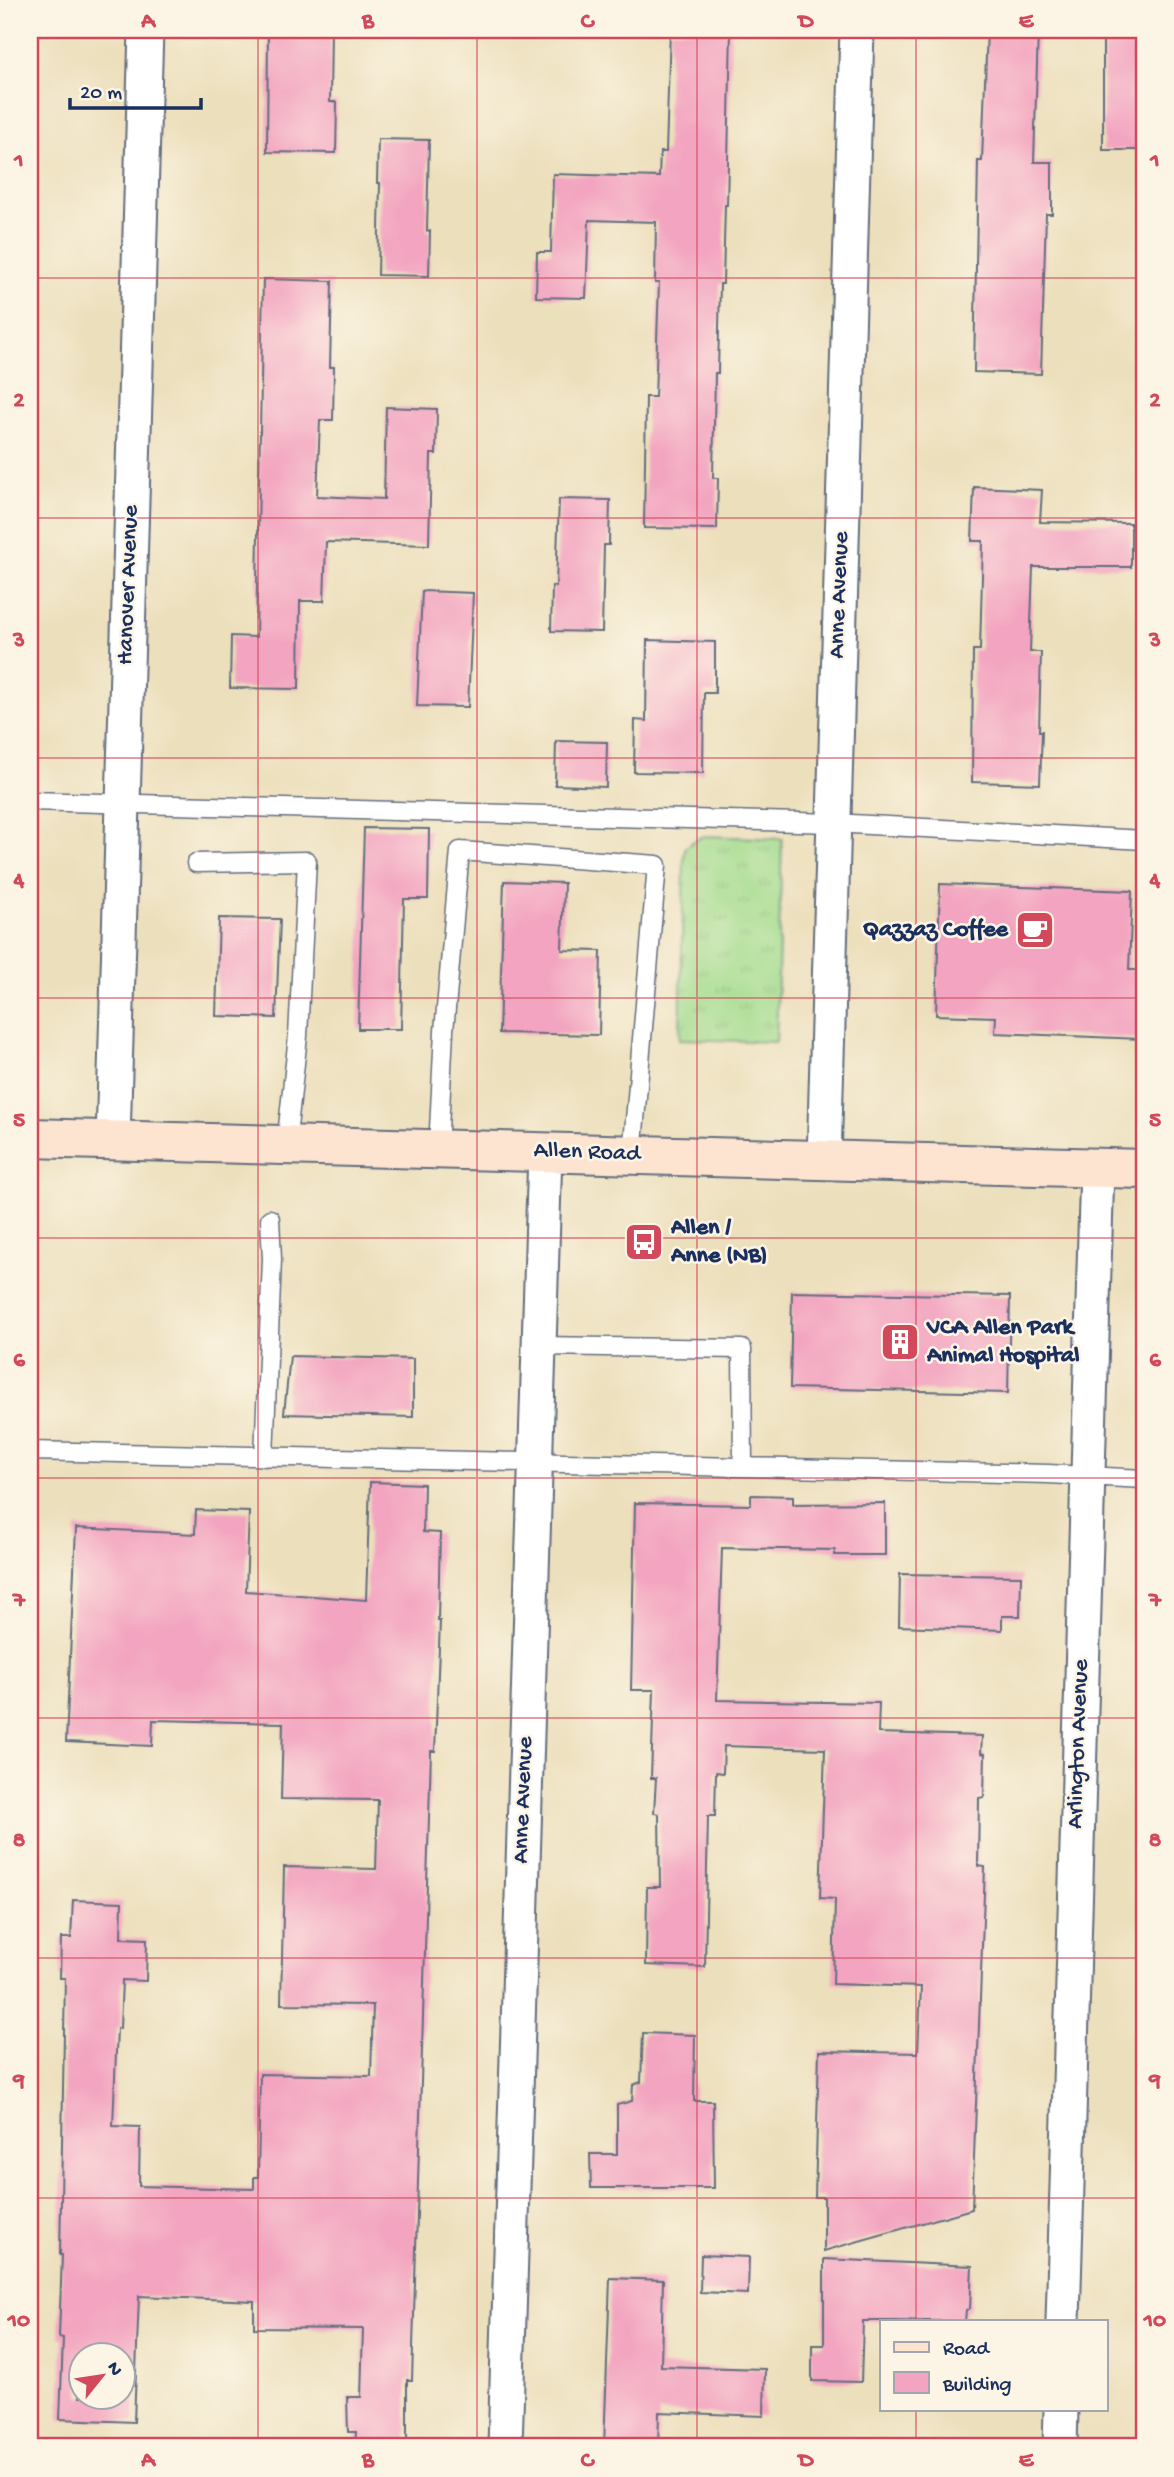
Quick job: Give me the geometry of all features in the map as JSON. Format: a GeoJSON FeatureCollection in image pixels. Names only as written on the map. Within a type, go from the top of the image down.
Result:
{"type":"FeatureCollection","features":[{"type":"Feature","properties":{"kind":"main road","name":"Allen Road"},"geometry":{"type":"LineString","coordinates":[[30,1138],[1144,1169]]}},
{"type":"Feature","properties":{"kind":"street","name":"Hanover Avenue"},"geometry":{"type":"LineString","coordinates":[[113,1140],[146,30]]}},
{"type":"Feature","properties":{"kind":"street","name":"Anne Avenue"},"geometry":{"type":"LineString","coordinates":[[824,1160],[857,30]]}},
{"type":"Feature","properties":{"kind":"street","name":"Anne Avenue"},"geometry":{"type":"LineString","coordinates":[[505,2447],[545,1152]]}},
{"type":"Feature","properties":{"kind":"street","name":"Arlington Avenue"},"geometry":{"type":"LineString","coordinates":[[1063,2320],[1097,1167]]}},
{"type":"Feature","properties":{"kind":"street"},"geometry":{"type":"LineString","coordinates":[[1060,2447],[1061,2410]]}},
{"type":"Feature","properties":{"kind":"lane"},"geometry":{"type":"LineString","coordinates":[[30,801],[834,823],[1144,840]]}},
{"type":"Feature","properties":{"kind":"lane"},"geometry":{"type":"LineString","coordinates":[[438,1149],[444,1031],[460,851],[657,865],[632,1155]]}},
{"type":"Feature","properties":{"kind":"lane"},"geometry":{"type":"LineString","coordinates":[[195,863],[306,861],[298,1036],[286,1145]]}},
{"type":"Feature","properties":{"kind":"lane"},"geometry":{"type":"LineString","coordinates":[[264,1457],[272,1259],[270,1219]]}},
{"type":"Feature","properties":{"kind":"lane"},"geometry":{"type":"LineString","coordinates":[[538,1346],[742,1349],[744,1467]]}},
{"type":"Feature","properties":{"kind":"lane"},"geometry":{"type":"LineString","coordinates":[[30,1451],[1048,1474],[1144,1479]]}},
{"type":"Feature","properties":{"kind":"green space"},"geometry":{"type":"Polygon","coordinates":[[[704,836],[782,839],[776,1042],[680,1039],[685,848],[704,836]]]}},
{"type":"Feature","properties":{"kind":"building"},"geometry":{"type":"Polygon","coordinates":[[[268,30],[331,30],[330,102],[337,102],[336,153],[267,152],[268,30]]]}},
{"type":"Feature","properties":{"kind":"building"},"geometry":{"type":"Polygon","coordinates":[[[670,30],[731,30],[727,205],[723,284],[720,284],[718,373],[715,373],[713,478],[718,478],[717,529],[644,528],[646,397],[655,397],[659,283],[655,283],[656,222],[589,220],[586,298],[536,297],[537,252],[551,252],[553,174],[659,177],[660,152],[666,152],[670,30]]]}},
{"type":"Feature","properties":{"kind":"building"},"geometry":{"type":"Polygon","coordinates":[[[987,30],[1038,30],[1034,162],[1052,162],[1052,214],[1046,214],[1041,374],[974,372],[978,161],[982,161],[987,30]]]}},
{"type":"Feature","properties":{"kind":"building"},"geometry":{"type":"Polygon","coordinates":[[[1103,30],[1144,30],[1144,150],[1103,150],[1103,30]]]}},
{"type":"Feature","properties":{"kind":"building"},"geometry":{"type":"Polygon","coordinates":[[[378,139],[429,140],[429,276],[378,275],[378,139]]]}},
{"type":"Feature","properties":{"kind":"building"},"geometry":{"type":"Polygon","coordinates":[[[263,279],[332,281],[330,367],[334,367],[333,420],[320,420],[317,496],[384,499],[386,407],[437,409],[436,454],[431,454],[429,545],[326,542],[324,601],[300,601],[299,689],[230,688],[231,636],[256,637],[263,279]]]}},
{"type":"Feature","properties":{"kind":"building"},"geometry":{"type":"Polygon","coordinates":[[[974,487],[1042,490],[1040,522],[1131,523],[1131,567],[1033,567],[1030,652],[1041,652],[1040,784],[972,782],[973,650],[980,650],[983,541],[972,541],[974,487]]]}},
{"type":"Feature","properties":{"kind":"building"},"geometry":{"type":"Polygon","coordinates":[[[559,499],[610,500],[609,545],[604,545],[602,632],[551,631],[552,586],[556,586],[559,499]]]}},
{"type":"Feature","properties":{"kind":"building"},"geometry":{"type":"Polygon","coordinates":[[[422,591],[473,593],[468,707],[417,706],[422,591]]]}},
{"type":"Feature","properties":{"kind":"building"},"geometry":{"type":"Polygon","coordinates":[[[647,640],[715,642],[715,693],[704,693],[703,773],[634,772],[635,720],[646,721],[647,640]]]}},
{"type":"Feature","properties":{"kind":"building"},"geometry":{"type":"Polygon","coordinates":[[[556,741],[607,742],[606,787],[555,785],[556,741]]]}},
{"type":"Feature","properties":{"kind":"building"},"geometry":{"type":"Polygon","coordinates":[[[364,828],[429,829],[428,899],[404,899],[401,1029],[358,1029],[364,828]]]}},
{"type":"Feature","properties":{"kind":"building"},"geometry":{"type":"Polygon","coordinates":[[[504,881],[564,883],[562,950],[601,951],[599,1035],[499,1033],[504,881]]]}},
{"type":"Feature","properties":{"kind":"building","name":"Qazzaz Coffee"},"geometry":{"type":"Polygon","coordinates":[[[940,884],[1132,891],[1129,970],[1144,970],[1141,1039],[995,1033],[996,1017],[936,1015],[940,884]]]}},
{"type":"Feature","properties":{"kind":"building"},"geometry":{"type":"Polygon","coordinates":[[[219,918],[280,919],[276,1018],[216,1016],[219,918]]]}},
{"type":"Feature","properties":{"kind":"building","name":"VCA Allen Park Animal Hospital"},"geometry":{"type":"Polygon","coordinates":[[[792,1292],[1010,1296],[1008,1393],[790,1388],[792,1292]]]}},
{"type":"Feature","properties":{"kind":"building"},"geometry":{"type":"Polygon","coordinates":[[[290,1356],[413,1359],[413,1417],[284,1414],[290,1356]]]}},
{"type":"Feature","properties":{"kind":"building"},"geometry":{"type":"Polygon","coordinates":[[[370,1482],[424,1484],[423,1532],[440,1533],[440,1621],[435,1751],[431,1751],[412,2380],[407,2380],[407,2447],[355,2447],[356,2432],[348,2432],[347,2397],[361,2397],[363,2329],[254,2328],[254,2301],[139,2296],[136,2372],[136,2340],[66,2340],[66,2410],[134,2410],[134,2422],[60,2419],[65,1978],[60,1978],[61,1938],[71,1938],[73,1900],[122,1902],[121,1938],[147,1939],[146,1981],[122,1980],[113,2126],[140,2127],[139,2186],[254,2189],[254,2177],[258,2177],[260,2074],[371,2076],[373,2005],[281,2004],[284,1867],[376,1869],[378,1800],[281,1799],[283,1723],[153,1720],[152,1746],[66,1742],[76,1528],[195,1534],[196,1510],[249,1512],[246,1591],[366,1600],[370,1482]]]}},
{"type":"Feature","properties":{"kind":"building"},"geometry":{"type":"Polygon","coordinates":[[[751,1495],[793,1496],[793,1504],[885,1503],[885,1555],[835,1555],[835,1550],[722,1548],[717,1700],[879,1703],[878,1733],[982,1736],[981,1753],[985,1754],[984,1797],[979,1798],[978,1866],[985,1867],[972,2209],[824,2251],[824,2197],[815,2197],[819,2051],[918,2053],[921,1987],[833,1984],[835,1899],[820,1898],[825,1749],[724,1746],[723,1773],[716,1772],[715,1816],[708,1816],[705,1967],[646,1965],[647,1887],[660,1887],[659,1814],[654,1813],[656,1778],[651,1778],[654,1690],[631,1690],[635,1503],[751,1505],[751,1495]]]}},
{"type":"Feature","properties":{"kind":"building"},"geometry":{"type":"Polygon","coordinates":[[[900,1574],[1021,1576],[1020,1616],[1002,1616],[1002,1630],[899,1626],[900,1574]]]}},
{"type":"Feature","properties":{"kind":"building"},"geometry":{"type":"Polygon","coordinates":[[[643,2033],[695,2035],[694,2101],[713,2101],[714,2188],[591,2188],[590,2154],[617,2154],[617,2105],[632,2101],[633,2085],[641,2082],[643,2033]]]}},
{"type":"Feature","properties":{"kind":"building"},"geometry":{"type":"Polygon","coordinates":[[[701,2255],[749,2257],[748,2294],[700,2292],[701,2255]]]}},
{"type":"Feature","properties":{"kind":"building"},"geometry":{"type":"Polygon","coordinates":[[[824,2259],[972,2266],[970,2309],[966,2311],[965,2320],[863,2321],[861,2382],[812,2381],[812,2345],[824,2345],[824,2259]]]}},
{"type":"Feature","properties":{"kind":"building"},"geometry":{"type":"Polygon","coordinates":[[[610,2278],[663,2280],[661,2366],[765,2369],[764,2416],[659,2412],[658,2447],[604,2447],[610,2278]]]}},
{"type":"Feature","properties":{"kind":"place","name":"Qazzaz Coffee"},"geometry":{"type":"Point","coordinates":[1035,930]}},
{"type":"Feature","properties":{"kind":"place","name":"Allen / Anne (NB)"},"geometry":{"type":"Point","coordinates":[644,1242]}},
{"type":"Feature","properties":{"kind":"place","name":"VCA Allen Park Animal Hospital"},"geometry":{"type":"Point","coordinates":[900,1342]}}]}
